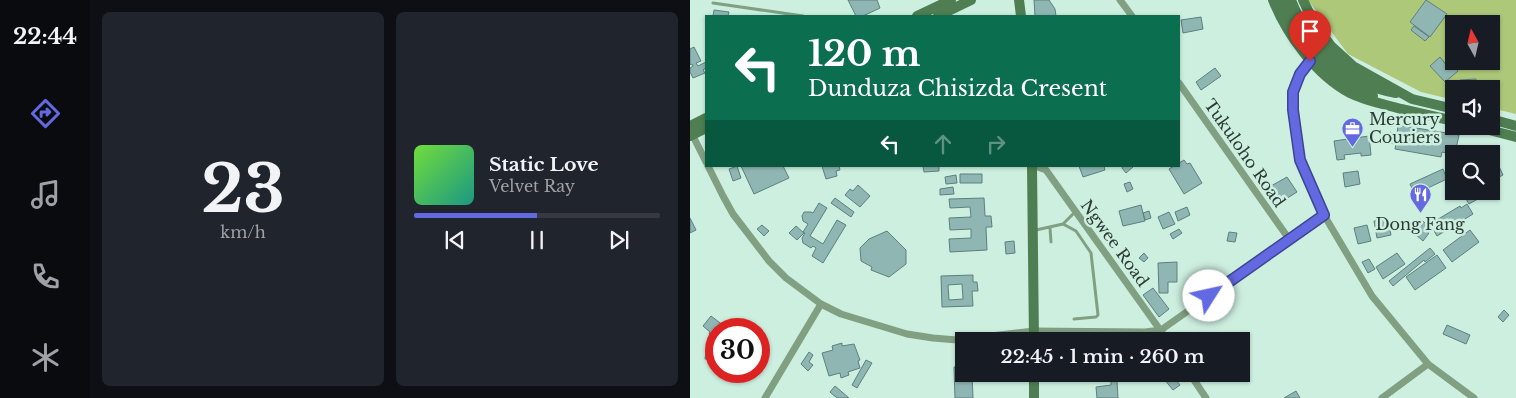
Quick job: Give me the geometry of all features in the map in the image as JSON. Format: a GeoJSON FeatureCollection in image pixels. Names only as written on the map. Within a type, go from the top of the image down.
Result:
{"type":"FeatureCollection","features":[{"type":"Feature","properties":{"kind":"main road"},"geometry":{"type":"LineString","coordinates":[[919,15],[951,0]]}},
{"type":"Feature","properties":{"kind":"main road"},"geometry":{"type":"LineString","coordinates":[[940,15],[971,0]]}},
{"type":"Feature","properties":{"kind":"main road"},"geometry":{"type":"LineString","coordinates":[[1019,0],[1021,15]]}},
{"type":"Feature","properties":{"kind":"main road"},"geometry":{"type":"LineString","coordinates":[[1272,0],[1288,30],[1310,61],[1335,83],[1350,93],[1370,102],[1445,119]]}},
{"type":"Feature","properties":{"kind":"main road"},"geometry":{"type":"LineString","coordinates":[[1283,0],[1306,45],[1336,73],[1360,90],[1392,106]]}},
{"type":"Feature","properties":{"kind":"main road"},"geometry":{"type":"LineString","coordinates":[[1291,0],[1312,40],[1340,67],[1364,83],[1383,90],[1400,93]]}},
{"type":"Feature","properties":{"kind":"main road"},"geometry":{"type":"LineString","coordinates":[[1302,0],[1314,23],[1331,46],[1353,66],[1400,93],[1445,107]]}},
{"type":"Feature","properties":{"kind":"main road"},"geometry":{"type":"LineString","coordinates":[[691,131],[705,119]]}},
{"type":"Feature","properties":{"kind":"main road"},"geometry":{"type":"LineString","coordinates":[[1500,122],[1516,126]]}},
{"type":"Feature","properties":{"kind":"main road"},"geometry":{"type":"LineString","coordinates":[[691,131],[705,128]]}},
{"type":"Feature","properties":{"kind":"main road"},"geometry":{"type":"LineString","coordinates":[[1500,133],[1516,137]]}},
{"type":"Feature","properties":{"kind":"main road"},"geometry":{"type":"LineString","coordinates":[[1034,167],[1034,332]]}},
{"type":"Feature","properties":{"kind":"main road"},"geometry":{"type":"LineString","coordinates":[[1034,382],[1034,398]]}},
{"type":"Feature","properties":{"kind":"street"},"geometry":{"type":"LineString","coordinates":[[1120,0],[1131,15]]}},
{"type":"Feature","properties":{"kind":"street"},"geometry":{"type":"LineString","coordinates":[[1310,61],[1300,74],[1293,92],[1293,110],[1300,160],[1324,215],[1372,296],[1428,364],[1474,398]]}},
{"type":"Feature","properties":{"kind":"street","name":"Tukuloho Road"},"geometry":{"type":"LineString","coordinates":[[1180,84],[1288,239]]}},
{"type":"Feature","properties":{"kind":"street"},"geometry":{"type":"LineString","coordinates":[[691,131],[705,160]]}},
{"type":"Feature","properties":{"kind":"street"},"geometry":{"type":"LineString","coordinates":[[708,167],[733,214],[754,243],[786,278],[821,304],[841,314],[907,334],[955,340]]}},
{"type":"Feature","properties":{"kind":"street","name":"Ngwee Road"},"geometry":{"type":"LineString","coordinates":[[1037,167],[1046,170],[1161,330]]}},
{"type":"Feature","properties":{"kind":"street"},"geometry":{"type":"LineString","coordinates":[[1146,332],[1161,330],[1324,215]]}},
{"type":"Feature","properties":{"kind":"street"},"geometry":{"type":"LineString","coordinates":[[765,398],[821,304]]}},
{"type":"Feature","properties":{"kind":"street"},"geometry":{"type":"LineString","coordinates":[[1382,398],[1428,364]]}},
{"type":"Feature","properties":{"kind":"street"},"geometry":{"type":"LineString","coordinates":[[1195,382],[1206,398]]}},
{"type":"Feature","properties":{"kind":"lane"},"geometry":{"type":"LineString","coordinates":[[713,2],[797,15]]}},
{"type":"Feature","properties":{"kind":"lane"},"geometry":{"type":"LineString","coordinates":[[1033,230],[1063,224],[1075,212]]}},
{"type":"Feature","properties":{"kind":"lane"},"geometry":{"type":"LineString","coordinates":[[1063,224],[1076,231],[1091,253],[1098,315],[1096,317],[1074,319]]}},
{"type":"Feature","properties":{"kind":"lane"},"geometry":{"type":"LineString","coordinates":[[1050,228],[1051,242]]}},
{"type":"Feature","properties":{"kind":"green space"},"geometry":{"type":"Polygon","coordinates":[[[1308,0],[1516,0],[1516,114],[1500,110],[1500,80],[1445,80],[1445,98],[1421,92],[1348,54],[1308,0]]]}},
{"type":"Feature","properties":{"kind":"building"},"geometry":{"type":"Polygon","coordinates":[[[848,0],[877,0],[880,8],[865,15],[856,15],[848,0]]]}},
{"type":"Feature","properties":{"kind":"building"},"geometry":{"type":"Polygon","coordinates":[[[1034,0],[1049,0],[1055,9],[1056,15],[1035,15],[1034,0]]]}},
{"type":"Feature","properties":{"kind":"building"},"geometry":{"type":"Polygon","coordinates":[[[1426,0],[1447,14],[1430,37],[1410,22],[1426,0]]]}},
{"type":"Feature","properties":{"kind":"building"},"geometry":{"type":"Polygon","coordinates":[[[714,10],[729,12],[728,15],[713,15],[714,10]]]}},
{"type":"Feature","properties":{"kind":"building"},"geometry":{"type":"Polygon","coordinates":[[[1201,17],[1203,29],[1183,33],[1181,20],[1201,17]]]}},
{"type":"Feature","properties":{"kind":"building"},"geometry":{"type":"Polygon","coordinates":[[[1414,26],[1429,37],[1425,41],[1411,30],[1414,26]]]}},
{"type":"Feature","properties":{"kind":"building"},"geometry":{"type":"Polygon","coordinates":[[[694,47],[701,61],[696,63],[698,66],[705,62],[705,69],[703,70],[705,73],[693,78],[690,72],[690,68],[693,66],[692,64],[690,65],[690,49],[694,47]]]}},
{"type":"Feature","properties":{"kind":"building"},"geometry":{"type":"Polygon","coordinates":[[[1440,57],[1445,63],[1445,70],[1458,71],[1445,80],[1445,82],[1430,66],[1440,57]]]}},
{"type":"Feature","properties":{"kind":"building"},"geometry":{"type":"Polygon","coordinates":[[[1215,68],[1221,76],[1201,90],[1196,82],[1215,68]]]}},
{"type":"Feature","properties":{"kind":"building"},"geometry":{"type":"Polygon","coordinates":[[[1398,125],[1445,133],[1445,135],[1459,135],[1457,145],[1445,145],[1445,153],[1442,152],[1441,157],[1395,149],[1396,144],[1388,143],[1390,132],[1397,134],[1398,125]]]}},
{"type":"Feature","properties":{"kind":"building","name":"Mercury Couriers"},"geometry":{"type":"Polygon","coordinates":[[[1369,136],[1371,155],[1361,156],[1361,153],[1344,155],[1345,159],[1337,160],[1334,141],[1369,136]]]}},
{"type":"Feature","properties":{"kind":"building"},"geometry":{"type":"Polygon","coordinates":[[[1184,160],[1187,164],[1190,163],[1202,183],[1184,194],[1169,169],[1180,167],[1180,162],[1184,160]]]}},
{"type":"Feature","properties":{"kind":"building"},"geometry":{"type":"Polygon","coordinates":[[[737,167],[741,178],[733,181],[729,169],[737,167]]]}},
{"type":"Feature","properties":{"kind":"building"},"geometry":{"type":"Polygon","coordinates":[[[741,167],[784,167],[789,178],[754,194],[741,167]]]}},
{"type":"Feature","properties":{"kind":"building"},"geometry":{"type":"Polygon","coordinates":[[[822,167],[839,167],[840,170],[836,171],[837,176],[826,179],[822,167]]]}},
{"type":"Feature","properties":{"kind":"building"},"geometry":{"type":"Polygon","coordinates":[[[923,167],[939,167],[939,171],[924,172],[923,167]]]}},
{"type":"Feature","properties":{"kind":"building"},"geometry":{"type":"Polygon","coordinates":[[[1079,167],[1104,167],[1105,170],[1083,177],[1079,167]]]}},
{"type":"Feature","properties":{"kind":"building"},"geometry":{"type":"Polygon","coordinates":[[[1122,167],[1133,167],[1126,173],[1122,167]]]}},
{"type":"Feature","properties":{"kind":"building"},"geometry":{"type":"Polygon","coordinates":[[[1443,169],[1445,174],[1445,180],[1415,194],[1410,184],[1443,169]]]}},
{"type":"Feature","properties":{"kind":"building"},"geometry":{"type":"Polygon","coordinates":[[[1358,171],[1360,184],[1345,187],[1343,173],[1358,171]]]}},
{"type":"Feature","properties":{"kind":"building"},"geometry":{"type":"Polygon","coordinates":[[[960,174],[982,174],[982,183],[960,183],[960,174]]]}},
{"type":"Feature","properties":{"kind":"building"},"geometry":{"type":"Polygon","coordinates":[[[956,175],[957,183],[946,184],[945,177],[956,175]]]}},
{"type":"Feature","properties":{"kind":"building"},"geometry":{"type":"Polygon","coordinates":[[[1287,177],[1297,192],[1281,202],[1271,186],[1287,177]]]}},
{"type":"Feature","properties":{"kind":"building"},"geometry":{"type":"Polygon","coordinates":[[[1130,182],[1133,189],[1127,192],[1124,184],[1130,182]]]}},
{"type":"Feature","properties":{"kind":"building"},"geometry":{"type":"Polygon","coordinates":[[[858,185],[870,196],[860,207],[845,195],[850,189],[853,191],[858,185]]]}},
{"type":"Feature","properties":{"kind":"building"},"geometry":{"type":"Polygon","coordinates":[[[953,187],[954,194],[940,195],[940,189],[953,187]]]}},
{"type":"Feature","properties":{"kind":"building"},"geometry":{"type":"Polygon","coordinates":[[[835,198],[854,212],[851,217],[831,203],[835,198]]]}},
{"type":"Feature","properties":{"kind":"building"},"geometry":{"type":"Polygon","coordinates":[[[984,198],[985,216],[991,216],[992,227],[986,227],[987,250],[950,252],[949,239],[971,238],[971,229],[950,230],[949,218],[971,217],[970,207],[950,208],[949,199],[984,198]]]}},
{"type":"Feature","properties":{"kind":"building"},"geometry":{"type":"Polygon","coordinates":[[[1467,200],[1476,200],[1469,204],[1467,200]]]}},
{"type":"Feature","properties":{"kind":"building"},"geometry":{"type":"Polygon","coordinates":[[[819,203],[827,208],[810,236],[823,244],[837,220],[846,225],[823,263],[812,256],[816,248],[813,246],[811,248],[803,243],[802,238],[808,224],[803,221],[802,216],[804,212],[813,213],[819,203]]]}},
{"type":"Feature","properties":{"kind":"building"},"geometry":{"type":"Polygon","coordinates":[[[1467,204],[1473,214],[1437,236],[1430,224],[1460,206],[1461,208],[1467,204]]]}},
{"type":"Feature","properties":{"kind":"building"},"geometry":{"type":"Polygon","coordinates":[[[1141,205],[1145,221],[1123,226],[1119,211],[1141,205]]]}},
{"type":"Feature","properties":{"kind":"building"},"geometry":{"type":"Polygon","coordinates":[[[1187,207],[1190,215],[1178,221],[1175,212],[1187,207]]]}},
{"type":"Feature","properties":{"kind":"building"},"geometry":{"type":"Polygon","coordinates":[[[1149,211],[1151,218],[1145,220],[1143,213],[1149,211]]]}},
{"type":"Feature","properties":{"kind":"building"},"geometry":{"type":"Polygon","coordinates":[[[1169,212],[1175,224],[1163,229],[1158,217],[1169,212]]]}},
{"type":"Feature","properties":{"kind":"building"},"geometry":{"type":"Polygon","coordinates":[[[690,218],[696,230],[690,233],[690,218]]]}},
{"type":"Feature","properties":{"kind":"building"},"geometry":{"type":"Polygon","coordinates":[[[1388,219],[1391,235],[1377,238],[1374,221],[1388,219]]]}},
{"type":"Feature","properties":{"kind":"building"},"geometry":{"type":"Polygon","coordinates":[[[1422,220],[1427,225],[1423,229],[1429,233],[1423,241],[1408,228],[1410,225],[1415,229],[1422,220]]]}},
{"type":"Feature","properties":{"kind":"building"},"geometry":{"type":"Polygon","coordinates":[[[762,225],[769,231],[764,236],[757,229],[762,225]]]}},
{"type":"Feature","properties":{"kind":"building"},"geometry":{"type":"Polygon","coordinates":[[[1367,225],[1371,241],[1358,244],[1354,228],[1367,225]]]}},
{"type":"Feature","properties":{"kind":"building"},"geometry":{"type":"Polygon","coordinates":[[[796,226],[804,233],[797,240],[789,233],[796,226]]]}},
{"type":"Feature","properties":{"kind":"building"},"geometry":{"type":"Polygon","coordinates":[[[1179,229],[1182,233],[1173,239],[1170,234],[1179,229]]]}},
{"type":"Feature","properties":{"kind":"building"},"geometry":{"type":"Polygon","coordinates":[[[1470,230],[1479,242],[1452,262],[1443,250],[1470,230]]]}},
{"type":"Feature","properties":{"kind":"building"},"geometry":{"type":"Polygon","coordinates":[[[887,231],[906,250],[906,264],[889,277],[871,270],[872,267],[861,261],[860,248],[869,239],[887,231]]]}},
{"type":"Feature","properties":{"kind":"building"},"geometry":{"type":"Polygon","coordinates":[[[1229,232],[1237,233],[1235,242],[1227,241],[1229,232]]]}},
{"type":"Feature","properties":{"kind":"building"},"geometry":{"type":"Polygon","coordinates":[[[1014,241],[1015,253],[1006,254],[1005,242],[1014,241]]]}},
{"type":"Feature","properties":{"kind":"building"},"geometry":{"type":"Polygon","coordinates":[[[1430,248],[1435,254],[1425,262],[1424,260],[1393,286],[1389,281],[1430,248]]]}},
{"type":"Feature","properties":{"kind":"building"},"geometry":{"type":"Polygon","coordinates":[[[1144,253],[1148,258],[1144,262],[1139,258],[1144,253]]]}},
{"type":"Feature","properties":{"kind":"building"},"geometry":{"type":"Polygon","coordinates":[[[1397,253],[1405,264],[1383,279],[1376,267],[1397,253]]]}},
{"type":"Feature","properties":{"kind":"building"},"geometry":{"type":"Polygon","coordinates":[[[1437,255],[1446,268],[1415,290],[1406,277],[1437,255]]]}},
{"type":"Feature","properties":{"kind":"building"},"geometry":{"type":"Polygon","coordinates":[[[1369,259],[1375,269],[1368,273],[1362,262],[1369,259]]]}},
{"type":"Feature","properties":{"kind":"building"},"geometry":{"type":"Polygon","coordinates":[[[1177,262],[1177,282],[1168,282],[1168,293],[1159,293],[1158,263],[1177,262]]]}},
{"type":"Feature","properties":{"kind":"building"},"geometry":{"type":"Polygon","coordinates":[[[973,275],[973,282],[977,282],[978,291],[972,291],[973,306],[942,307],[941,276],[973,275]],[[962,284],[948,285],[949,300],[963,299],[962,284]]]}},
{"type":"Feature","properties":{"kind":"building"},"geometry":{"type":"Polygon","coordinates":[[[1153,288],[1169,309],[1159,317],[1143,295],[1153,288]]]}},
{"type":"Feature","properties":{"kind":"building"},"geometry":{"type":"Polygon","coordinates":[[[1504,310],[1509,315],[1503,322],[1498,317],[1504,310]]]}},
{"type":"Feature","properties":{"kind":"building"},"geometry":{"type":"Polygon","coordinates":[[[1447,325],[1470,335],[1466,344],[1443,334],[1447,325]]]}},
{"type":"Feature","properties":{"kind":"building"},"geometry":{"type":"Polygon","coordinates":[[[842,343],[842,346],[854,344],[860,360],[858,361],[860,368],[848,372],[849,375],[841,378],[840,373],[829,376],[822,353],[833,350],[832,346],[842,343]]]}},
{"type":"Feature","properties":{"kind":"building"},"geometry":{"type":"Polygon","coordinates":[[[809,352],[813,355],[809,362],[813,365],[808,371],[801,364],[809,352]]]}},
{"type":"Feature","properties":{"kind":"building"},"geometry":{"type":"Polygon","coordinates":[[[866,360],[872,363],[857,388],[852,385],[866,360]]]}},
{"type":"Feature","properties":{"kind":"building"},"geometry":{"type":"Polygon","coordinates":[[[954,367],[955,382],[972,382],[973,398],[955,398],[954,367]]]}},
{"type":"Feature","properties":{"kind":"building"},"geometry":{"type":"Polygon","coordinates":[[[1111,382],[1117,382],[1118,398],[1097,398],[1096,387],[1111,385],[1111,382]]]}},
{"type":"Feature","properties":{"kind":"building"},"geometry":{"type":"Polygon","coordinates":[[[1166,382],[1178,382],[1180,385],[1173,390],[1166,382]]]}},
{"type":"Feature","properties":{"kind":"building"},"geometry":{"type":"Polygon","coordinates":[[[835,386],[849,398],[837,398],[830,392],[835,386]]]}},
{"type":"Feature","properties":{"kind":"building"},"geometry":{"type":"Polygon","coordinates":[[[1296,391],[1300,398],[1284,398],[1296,391]]]}},
{"type":"Feature","properties":{"kind":"place","name":"Mercury Couriers"},"geometry":{"type":"Point","coordinates":[1353,147]}},
{"type":"Feature","properties":{"kind":"place","name":"Dong Fang"},"geometry":{"type":"Point","coordinates":[1420,214]}},
{"type":"Feature","properties":{"kind":"route"},"geometry":{"type":"LineString","coordinates":[[1209,296],[1324,215],[1300,160],[1293,110],[1293,92],[1300,74],[1310,61]]}}]}
